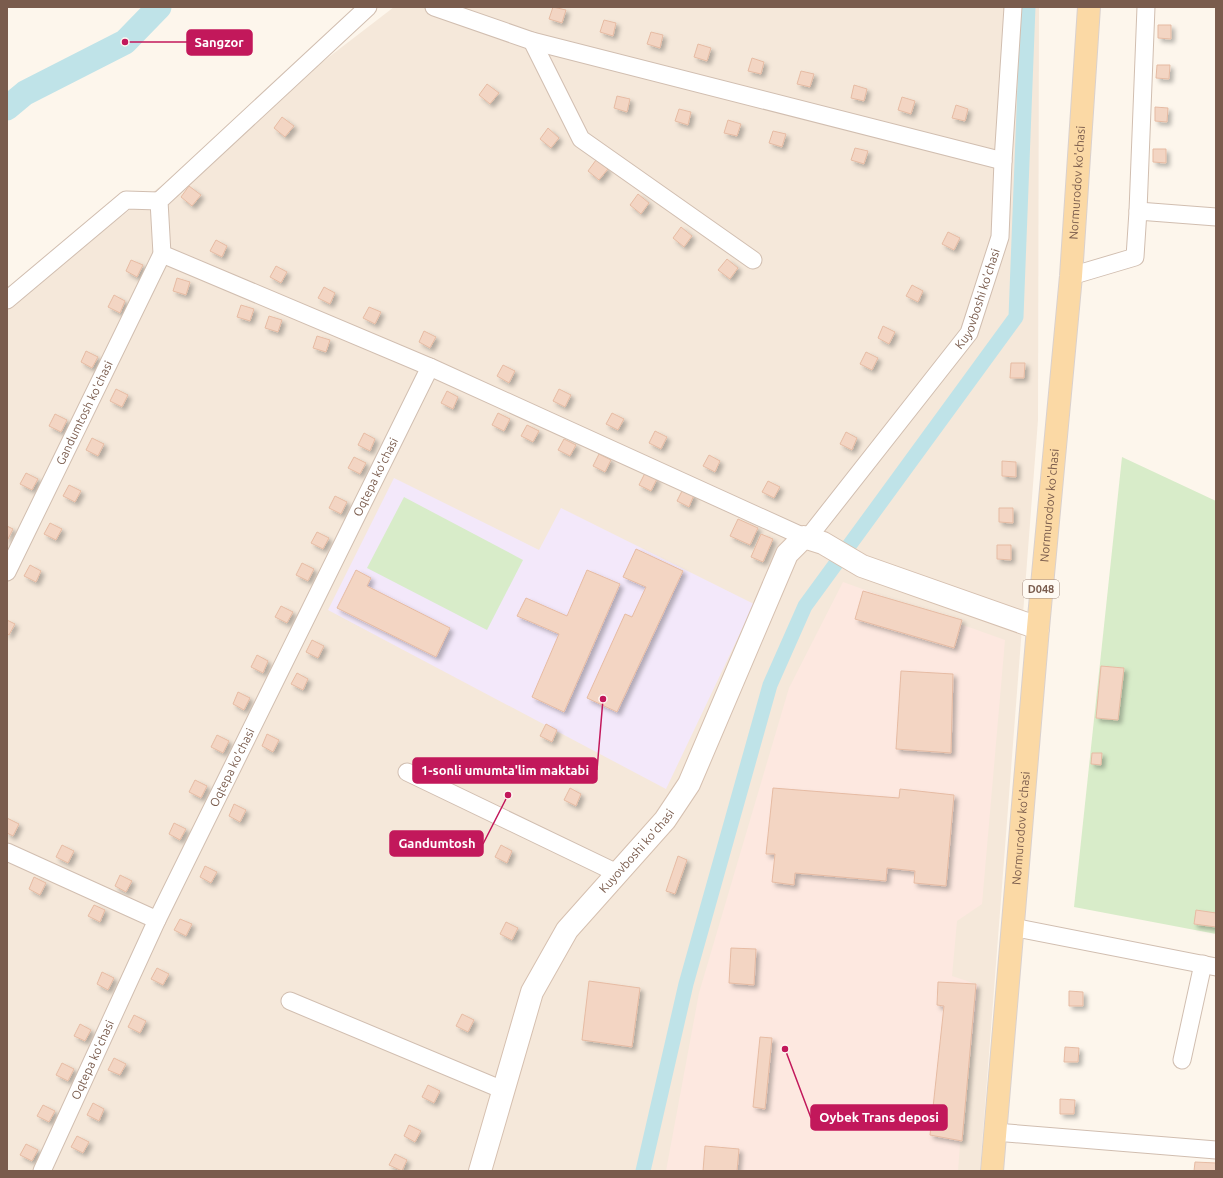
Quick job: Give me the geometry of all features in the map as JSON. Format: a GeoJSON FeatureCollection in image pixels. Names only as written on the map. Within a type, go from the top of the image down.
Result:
{"type":"FeatureCollection","features":[{"type":"Feature","properties":{"kind":"main road","name":"Normurodov ko'chasi"},"geometry":{"type":"LineString","coordinates":[[992,1171],[1038,628],[1071,276],[1088,7]]}},
{"type":"Feature","properties":{"kind":"main road"},"geometry":{"type":"LineString","coordinates":[[812,540],[862,566],[1038,628]]}},
{"type":"Feature","properties":{"kind":"main road","name":"Kuyovboshi ko'chasi"},"geometry":{"type":"LineString","coordinates":[[480,1171],[532,992],[567,930],[665,820],[689,784],[787,554],[812,540]]}},
{"type":"Feature","properties":{"kind":"street"},"geometry":{"type":"LineString","coordinates":[[7,300],[126,200],[159,201],[368,7]]}},
{"type":"Feature","properties":{"kind":"street"},"geometry":{"type":"LineString","coordinates":[[434,7],[532,41],[1004,161]]}},
{"type":"Feature","properties":{"kind":"street","name":"Kuyovboshi ko'chasi"},"geometry":{"type":"LineString","coordinates":[[812,540],[969,333],[1000,237],[1013,7]]}},
{"type":"Feature","properties":{"kind":"street"},"geometry":{"type":"LineString","coordinates":[[1071,276],[1135,257],[1146,7]]}},
{"type":"Feature","properties":{"kind":"street"},"geometry":{"type":"LineString","coordinates":[[532,41],[580,138],[753,260]]}},
{"type":"Feature","properties":{"kind":"street"},"geometry":{"type":"LineString","coordinates":[[159,201],[162,254],[430,367],[812,540]]}},
{"type":"Feature","properties":{"kind":"street"},"geometry":{"type":"LineString","coordinates":[[1138,211],[1216,217]]}},
{"type":"Feature","properties":{"kind":"street","name":"Gandumtosh ko'chasi"},"geometry":{"type":"LineString","coordinates":[[7,572],[162,254]]}},
{"type":"Feature","properties":{"kind":"street","name":"Oqtepa ko'chasi"},"geometry":{"type":"LineString","coordinates":[[42,1171],[157,920],[430,367]]}},
{"type":"Feature","properties":{"kind":"street"},"geometry":{"type":"LineString","coordinates":[[406,772],[617,873]]}},
{"type":"Feature","properties":{"kind":"street"},"geometry":{"type":"LineString","coordinates":[[7,852],[157,920]]}},
{"type":"Feature","properties":{"kind":"street"},"geometry":{"type":"LineString","coordinates":[[1012,927],[1210,965],[1182,1060]]}},
{"type":"Feature","properties":{"kind":"street"},"geometry":{"type":"LineString","coordinates":[[290,1001],[503,1090]]}},
{"type":"Feature","properties":{"kind":"street"},"geometry":{"type":"LineString","coordinates":[[995,1132],[1216,1150]]}},
{"type":"Feature","properties":{"kind":"shaded area"},"geometry":{"type":"Polygon","coordinates":[[[394,7],[1039,7],[1038,420],[980,1171],[7,1171],[7,304],[394,7]]]}},
{"type":"Feature","properties":{"kind":"shaded area"},"geometry":{"type":"Polygon","coordinates":[[[394,478],[539,550],[561,508],[754,604],[666,789],[328,610],[394,478]]]}},
{"type":"Feature","properties":{"kind":"shaded area"},"geometry":{"type":"Polygon","coordinates":[[[843,582],[1005,640],[982,904],[957,921],[952,976],[979,985],[961,1131],[958,1171],[666,1171],[699,993],[789,688],[843,582]]]}},
{"type":"Feature","properties":{"kind":"green space"},"geometry":{"type":"Polygon","coordinates":[[[1122,457],[1216,501],[1216,934],[1074,907],[1122,457]]]}},
{"type":"Feature","properties":{"kind":"green space"},"geometry":{"type":"Polygon","coordinates":[[[404,497],[523,560],[487,630],[367,568],[404,497]]]}},
{"type":"Feature","properties":{"kind":"building"},"geometry":{"type":"Polygon","coordinates":[[[553,7],[566,10],[562,23],[549,19],[553,7]]]}},
{"type":"Feature","properties":{"kind":"building"},"geometry":{"type":"Polygon","coordinates":[[[604,20],[616,23],[613,36],[600,32],[604,20]]]}},
{"type":"Feature","properties":{"kind":"building"},"geometry":{"type":"Polygon","coordinates":[[[1158,25],[1171,25],[1171,39],[1158,38],[1158,25]]]}},
{"type":"Feature","properties":{"kind":"building"},"geometry":{"type":"Polygon","coordinates":[[[651,32],[663,35],[660,48],[647,44],[651,32]]]}},
{"type":"Feature","properties":{"kind":"building"},"geometry":{"type":"Polygon","coordinates":[[[698,44],[711,48],[707,61],[694,57],[698,44]]]}},
{"type":"Feature","properties":{"kind":"building"},"geometry":{"type":"Polygon","coordinates":[[[752,58],[764,62],[761,74],[748,71],[752,58]]]}},
{"type":"Feature","properties":{"kind":"building"},"geometry":{"type":"Polygon","coordinates":[[[1157,65],[1170,65],[1169,79],[1156,78],[1157,65]]]}},
{"type":"Feature","properties":{"kind":"building"},"geometry":{"type":"Polygon","coordinates":[[[801,71],[814,74],[810,87],[797,84],[801,71]]]}},
{"type":"Feature","properties":{"kind":"building"},"geometry":{"type":"Polygon","coordinates":[[[487,84],[499,93],[490,104],[479,95],[487,84]]]}},
{"type":"Feature","properties":{"kind":"building"},"geometry":{"type":"Polygon","coordinates":[[[854,85],[867,89],[864,101],[851,98],[854,85]]]}},
{"type":"Feature","properties":{"kind":"building"},"geometry":{"type":"Polygon","coordinates":[[[617,96],[630,99],[627,112],[614,108],[617,96]]]}},
{"type":"Feature","properties":{"kind":"building"},"geometry":{"type":"Polygon","coordinates":[[[902,97],[915,101],[911,114],[898,110],[902,97]]]}},
{"type":"Feature","properties":{"kind":"building"},"geometry":{"type":"Polygon","coordinates":[[[956,105],[968,109],[965,121],[952,118],[956,105]]]}},
{"type":"Feature","properties":{"kind":"building"},"geometry":{"type":"Polygon","coordinates":[[[1155,107],[1168,108],[1167,122],[1155,121],[1155,107]]]}},
{"type":"Feature","properties":{"kind":"building"},"geometry":{"type":"Polygon","coordinates":[[[679,109],[691,112],[688,125],[675,121],[679,109]]]}},
{"type":"Feature","properties":{"kind":"building"},"geometry":{"type":"Polygon","coordinates":[[[282,117],[294,126],[285,137],[274,128],[282,117]]]}},
{"type":"Feature","properties":{"kind":"building"},"geometry":{"type":"Polygon","coordinates":[[[728,120],[741,124],[737,136],[724,133],[728,120]]]}},
{"type":"Feature","properties":{"kind":"building"},"geometry":{"type":"Polygon","coordinates":[[[548,128],[559,138],[551,148],[540,139],[548,128]]]}},
{"type":"Feature","properties":{"kind":"building"},"geometry":{"type":"Polygon","coordinates":[[[773,131],[786,134],[782,147],[769,143],[773,131]]]}},
{"type":"Feature","properties":{"kind":"building"},"geometry":{"type":"Polygon","coordinates":[[[855,148],[868,151],[864,164],[851,160],[855,148]]]}},
{"type":"Feature","properties":{"kind":"building"},"geometry":{"type":"Polygon","coordinates":[[[1153,149],[1166,149],[1166,163],[1153,162],[1153,149]]]}},
{"type":"Feature","properties":{"kind":"building"},"geometry":{"type":"Polygon","coordinates":[[[596,160],[608,169],[599,180],[588,171],[596,160]]]}},
{"type":"Feature","properties":{"kind":"building"},"geometry":{"type":"Polygon","coordinates":[[[189,186],[201,195],[192,206],[181,197],[189,186]]]}},
{"type":"Feature","properties":{"kind":"building"},"geometry":{"type":"Polygon","coordinates":[[[638,194],[649,203],[641,214],[630,205],[638,194]]]}},
{"type":"Feature","properties":{"kind":"building"},"geometry":{"type":"Polygon","coordinates":[[[681,227],[692,236],[684,247],[673,238],[681,227]]]}},
{"type":"Feature","properties":{"kind":"building"},"geometry":{"type":"Polygon","coordinates":[[[948,232],[960,238],[954,250],[942,244],[948,232]]]}},
{"type":"Feature","properties":{"kind":"building"},"geometry":{"type":"Polygon","coordinates":[[[216,240],[227,246],[222,257],[210,251],[216,240]]]}},
{"type":"Feature","properties":{"kind":"building"},"geometry":{"type":"Polygon","coordinates":[[[727,259],[738,268],[730,279],[718,270],[727,259]]]}},
{"type":"Feature","properties":{"kind":"building"},"geometry":{"type":"Polygon","coordinates":[[[131,260],[143,265],[137,277],[126,271],[131,260]]]}},
{"type":"Feature","properties":{"kind":"building"},"geometry":{"type":"Polygon","coordinates":[[[276,266],[287,272],[281,283],[270,277],[276,266]]]}},
{"type":"Feature","properties":{"kind":"building"},"geometry":{"type":"Polygon","coordinates":[[[177,278],[190,282],[186,295],[173,291],[177,278]]]}},
{"type":"Feature","properties":{"kind":"building"},"geometry":{"type":"Polygon","coordinates":[[[912,285],[923,291],[918,302],[906,296],[912,285]]]}},
{"type":"Feature","properties":{"kind":"building"},"geometry":{"type":"Polygon","coordinates":[[[324,287],[335,293],[330,304],[318,298],[324,287]]]}},
{"type":"Feature","properties":{"kind":"building"},"geometry":{"type":"Polygon","coordinates":[[[114,295],[125,301],[120,313],[108,307],[114,295]]]}},
{"type":"Feature","properties":{"kind":"building"},"geometry":{"type":"Polygon","coordinates":[[[241,305],[254,309],[250,321],[237,317],[241,305]]]}},
{"type":"Feature","properties":{"kind":"building"},"geometry":{"type":"Polygon","coordinates":[[[369,307],[381,312],[375,324],[363,318],[369,307]]]}},
{"type":"Feature","properties":{"kind":"building"},"geometry":{"type":"Polygon","coordinates":[[[269,316],[282,320],[278,332],[265,328],[269,316]]]}},
{"type":"Feature","properties":{"kind":"building"},"geometry":{"type":"Polygon","coordinates":[[[883,326],[895,332],[889,344],[878,338],[883,326]]]}},
{"type":"Feature","properties":{"kind":"building"},"geometry":{"type":"Polygon","coordinates":[[[424,331],[436,337],[430,348],[419,342],[424,331]]]}},
{"type":"Feature","properties":{"kind":"building"},"geometry":{"type":"Polygon","coordinates":[[[317,336],[330,340],[326,352],[313,348],[317,336]]]}},
{"type":"Feature","properties":{"kind":"building"},"geometry":{"type":"Polygon","coordinates":[[[86,351],[98,357],[92,368],[81,362],[86,351]]]}},
{"type":"Feature","properties":{"kind":"building"},"geometry":{"type":"Polygon","coordinates":[[[866,352],[878,358],[872,370],[860,364],[866,352]]]}},
{"type":"Feature","properties":{"kind":"building"},"geometry":{"type":"Polygon","coordinates":[[[1011,363],[1025,363],[1024,378],[1010,378],[1011,363]]]}},
{"type":"Feature","properties":{"kind":"building"},"geometry":{"type":"Polygon","coordinates":[[[503,365],[515,371],[509,383],[497,376],[503,365]]]}},
{"type":"Feature","properties":{"kind":"building"},"geometry":{"type":"Polygon","coordinates":[[[116,389],[128,395],[122,407],[110,401],[116,389]]]}},
{"type":"Feature","properties":{"kind":"building"},"geometry":{"type":"Polygon","coordinates":[[[559,389],[571,395],[565,407],[553,401],[559,389]]]}},
{"type":"Feature","properties":{"kind":"building"},"geometry":{"type":"Polygon","coordinates":[[[447,391],[458,397],[453,409],[441,403],[447,391]]]}},
{"type":"Feature","properties":{"kind":"building"},"geometry":{"type":"Polygon","coordinates":[[[498,413],[510,419],[504,431],[492,425],[498,413]]]}},
{"type":"Feature","properties":{"kind":"building"},"geometry":{"type":"Polygon","coordinates":[[[612,413],[624,419],[618,430],[606,424],[612,413]]]}},
{"type":"Feature","properties":{"kind":"building"},"geometry":{"type":"Polygon","coordinates":[[[55,414],[67,420],[61,432],[49,426],[55,414]]]}},
{"type":"Feature","properties":{"kind":"building"},"geometry":{"type":"Polygon","coordinates":[[[527,425],[539,431],[533,442],[521,436],[527,425]]]}},
{"type":"Feature","properties":{"kind":"building"},"geometry":{"type":"Polygon","coordinates":[[[655,431],[667,437],[661,449],[649,443],[655,431]]]}},
{"type":"Feature","properties":{"kind":"building"},"geometry":{"type":"Polygon","coordinates":[[[846,432],[857,438],[852,450],[840,444],[846,432]]]}},
{"type":"Feature","properties":{"kind":"building"},"geometry":{"type":"Polygon","coordinates":[[[364,433],[375,439],[370,451],[358,445],[364,433]]]}},
{"type":"Feature","properties":{"kind":"building"},"geometry":{"type":"Polygon","coordinates":[[[92,438],[104,444],[98,456],[86,450],[92,438]]]}},
{"type":"Feature","properties":{"kind":"building"},"geometry":{"type":"Polygon","coordinates":[[[564,439],[576,445],[570,456],[558,450],[564,439]]]}},
{"type":"Feature","properties":{"kind":"building"},"geometry":{"type":"Polygon","coordinates":[[[599,454],[611,460],[605,472],[593,466],[599,454]]]}},
{"type":"Feature","properties":{"kind":"building"},"geometry":{"type":"Polygon","coordinates":[[[709,455],[720,461],[715,472],[703,466],[709,455]]]}},
{"type":"Feature","properties":{"kind":"building"},"geometry":{"type":"Polygon","coordinates":[[[354,457],[366,463],[360,474],[348,468],[354,457]]]}},
{"type":"Feature","properties":{"kind":"building"},"geometry":{"type":"Polygon","coordinates":[[[1002,461],[1016,462],[1016,477],[1002,476],[1002,461]]]}},
{"type":"Feature","properties":{"kind":"building"},"geometry":{"type":"Polygon","coordinates":[[[26,473],[38,479],[32,490],[20,484],[26,473]]]}},
{"type":"Feature","properties":{"kind":"building"},"geometry":{"type":"Polygon","coordinates":[[[645,473],[657,479],[651,491],[639,485],[645,473]]]}},
{"type":"Feature","properties":{"kind":"building"},"geometry":{"type":"Polygon","coordinates":[[[768,481],[780,487],[774,498],[762,492],[768,481]]]}},
{"type":"Feature","properties":{"kind":"building"},"geometry":{"type":"Polygon","coordinates":[[[69,485],[81,491],[75,502],[63,496],[69,485]]]}},
{"type":"Feature","properties":{"kind":"building"},"geometry":{"type":"Polygon","coordinates":[[[683,489],[694,495],[689,507],[677,501],[683,489]]]}},
{"type":"Feature","properties":{"kind":"building"},"geometry":{"type":"Polygon","coordinates":[[[335,496],[347,502],[341,514],[329,508],[335,496]]]}},
{"type":"Feature","properties":{"kind":"building"},"geometry":{"type":"Polygon","coordinates":[[[999,508],[1013,508],[1013,523],[999,522],[999,508]]]}},
{"type":"Feature","properties":{"kind":"building"},"geometry":{"type":"Polygon","coordinates":[[[738,519],[758,528],[750,545],[730,536],[738,519]]]}},
{"type":"Feature","properties":{"kind":"building"},"geometry":{"type":"Polygon","coordinates":[[[50,523],[62,529],[56,540],[44,534],[50,523]]]}},
{"type":"Feature","properties":{"kind":"building"},"geometry":{"type":"Polygon","coordinates":[[[7,526],[13,529],[7,541],[7,526]]]}},
{"type":"Feature","properties":{"kind":"building"},"geometry":{"type":"Polygon","coordinates":[[[317,532],[329,538],[323,549],[311,543],[317,532]]]}},
{"type":"Feature","properties":{"kind":"building"},"geometry":{"type":"Polygon","coordinates":[[[761,534],[773,539],[763,562],[751,557],[761,534]]]}},
{"type":"Feature","properties":{"kind":"building"},"geometry":{"type":"Polygon","coordinates":[[[997,545],[1011,545],[1011,560],[997,559],[997,545]]]}},
{"type":"Feature","properties":{"kind":"building"},"geometry":{"type":"Polygon","coordinates":[[[636,549],[683,571],[617,712],[587,698],[625,614],[632,617],[646,587],[623,577],[636,549]]]}},
{"type":"Feature","properties":{"kind":"building"},"geometry":{"type":"Polygon","coordinates":[[[302,563],[314,569],[308,581],[296,575],[302,563]]]}},
{"type":"Feature","properties":{"kind":"building"},"geometry":{"type":"Polygon","coordinates":[[[30,565],[41,571],[36,582],[24,576],[30,565]]]}},
{"type":"Feature","properties":{"kind":"building"},"geometry":{"type":"Polygon","coordinates":[[[356,570],[371,578],[367,586],[450,628],[436,657],[337,608],[356,570]]]}},
{"type":"Feature","properties":{"kind":"building"},"geometry":{"type":"Polygon","coordinates":[[[587,570],[620,584],[564,712],[532,697],[559,634],[517,616],[526,598],[567,616],[587,570]]]}},
{"type":"Feature","properties":{"kind":"building"},"geometry":{"type":"Polygon","coordinates":[[[863,591],[962,620],[954,648],[855,619],[863,591]]]}},
{"type":"Feature","properties":{"kind":"building"},"geometry":{"type":"Polygon","coordinates":[[[281,606],[293,612],[287,623],[275,617],[281,606]]]}},
{"type":"Feature","properties":{"kind":"building"},"geometry":{"type":"Polygon","coordinates":[[[7,620],[15,624],[9,635],[7,634],[7,620]]]}},
{"type":"Feature","properties":{"kind":"building"},"geometry":{"type":"Polygon","coordinates":[[[312,640],[324,646],[318,658],[306,652],[312,640]]]}},
{"type":"Feature","properties":{"kind":"building"},"geometry":{"type":"Polygon","coordinates":[[[257,655],[268,661],[263,673],[251,667],[257,655]]]}},
{"type":"Feature","properties":{"kind":"building"},"geometry":{"type":"Polygon","coordinates":[[[1101,666],[1124,668],[1118,720],[1096,718],[1101,666]]]}},
{"type":"Feature","properties":{"kind":"building"},"geometry":{"type":"Polygon","coordinates":[[[901,671],[953,674],[951,753],[896,749],[901,671]]]}},
{"type":"Feature","properties":{"kind":"building"},"geometry":{"type":"Polygon","coordinates":[[[297,673],[308,679],[303,690],[291,684],[297,673]]]}},
{"type":"Feature","properties":{"kind":"building"},"geometry":{"type":"Polygon","coordinates":[[[238,692],[250,698],[244,710],[233,704],[238,692]]]}},
{"type":"Feature","properties":{"kind":"building"},"geometry":{"type":"Polygon","coordinates":[[[546,724],[557,730],[552,742],[540,736],[546,724]]]}},
{"type":"Feature","properties":{"kind":"building"},"geometry":{"type":"Polygon","coordinates":[[[267,734],[279,740],[273,752],[262,746],[267,734]]]}},
{"type":"Feature","properties":{"kind":"building"},"geometry":{"type":"Polygon","coordinates":[[[217,735],[229,741],[223,753],[211,747],[217,735]]]}},
{"type":"Feature","properties":{"kind":"building"},"geometry":{"type":"Polygon","coordinates":[[[1092,753],[1102,753],[1101,765],[1091,764],[1092,753]]]}},
{"type":"Feature","properties":{"kind":"building"},"geometry":{"type":"Polygon","coordinates":[[[195,780],[207,786],[201,798],[189,792],[195,780]]]}},
{"type":"Feature","properties":{"kind":"building"},"geometry":{"type":"Polygon","coordinates":[[[570,788],[581,794],[576,806],[564,800],[570,788]]]}},
{"type":"Feature","properties":{"kind":"building"},"geometry":{"type":"Polygon","coordinates":[[[773,788],[899,798],[900,789],[954,795],[946,886],[914,883],[915,871],[887,868],[886,881],[795,873],[794,885],[772,882],[775,854],[766,854],[773,788]]]}},
{"type":"Feature","properties":{"kind":"building"},"geometry":{"type":"Polygon","coordinates":[[[234,804],[246,810],[240,822],[229,816],[234,804]]]}},
{"type":"Feature","properties":{"kind":"building"},"geometry":{"type":"Polygon","coordinates":[[[7,818],[19,824],[13,836],[7,833],[7,818]]]}},
{"type":"Feature","properties":{"kind":"building"},"geometry":{"type":"Polygon","coordinates":[[[174,823],[186,829],[180,840],[169,834],[174,823]]]}},
{"type":"Feature","properties":{"kind":"building"},"geometry":{"type":"Polygon","coordinates":[[[62,845],[74,851],[68,863],[56,857],[62,845]]]}},
{"type":"Feature","properties":{"kind":"building"},"geometry":{"type":"Polygon","coordinates":[[[501,845],[512,851],[507,863],[495,857],[501,845]]]}},
{"type":"Feature","properties":{"kind":"building"},"geometry":{"type":"Polygon","coordinates":[[[678,856],[687,860],[675,894],[666,891],[678,856]]]}},
{"type":"Feature","properties":{"kind":"building"},"geometry":{"type":"Polygon","coordinates":[[[205,866],[217,872],[211,883],[200,877],[205,866]]]}},
{"type":"Feature","properties":{"kind":"building"},"geometry":{"type":"Polygon","coordinates":[[[120,875],[132,881],[126,892],[115,886],[120,875]]]}},
{"type":"Feature","properties":{"kind":"building"},"geometry":{"type":"Polygon","coordinates":[[[34,877],[46,883],[40,895],[29,889],[34,877]]]}},
{"type":"Feature","properties":{"kind":"building"},"geometry":{"type":"Polygon","coordinates":[[[94,905],[105,910],[100,922],[88,916],[94,905]]]}},
{"type":"Feature","properties":{"kind":"building"},"geometry":{"type":"Polygon","coordinates":[[[1196,910],[1216,913],[1216,927],[1194,924],[1196,910]]]}},
{"type":"Feature","properties":{"kind":"building"},"geometry":{"type":"Polygon","coordinates":[[[180,919],[192,924],[186,936],[174,930],[180,919]]]}},
{"type":"Feature","properties":{"kind":"building"},"geometry":{"type":"Polygon","coordinates":[[[506,922],[518,928],[512,940],[500,934],[506,922]]]}},
{"type":"Feature","properties":{"kind":"building"},"geometry":{"type":"Polygon","coordinates":[[[731,948],[756,949],[754,985],[729,983],[731,948]]]}},
{"type":"Feature","properties":{"kind":"building"},"geometry":{"type":"Polygon","coordinates":[[[157,968],[169,974],[163,985],[151,979],[157,968]]]}},
{"type":"Feature","properties":{"kind":"building"},"geometry":{"type":"Polygon","coordinates":[[[102,972],[114,978],[108,990],[97,984],[102,972]]]}},
{"type":"Feature","properties":{"kind":"building"},"geometry":{"type":"Polygon","coordinates":[[[589,981],[640,988],[632,1047],[582,1040],[589,981]]]}},
{"type":"Feature","properties":{"kind":"building"},"geometry":{"type":"Polygon","coordinates":[[[938,982],[976,984],[962,1141],[930,1135],[944,1006],[937,1005],[938,982]]]}},
{"type":"Feature","properties":{"kind":"building"},"geometry":{"type":"Polygon","coordinates":[[[1069,991],[1083,992],[1083,1006],[1069,1006],[1069,991]]]}},
{"type":"Feature","properties":{"kind":"building"},"geometry":{"type":"Polygon","coordinates":[[[462,1014],[474,1020],[468,1032],[456,1026],[462,1014]]]}},
{"type":"Feature","properties":{"kind":"building"},"geometry":{"type":"Polygon","coordinates":[[[134,1015],[146,1021],[140,1033],[128,1027],[134,1015]]]}},
{"type":"Feature","properties":{"kind":"building"},"geometry":{"type":"Polygon","coordinates":[[[80,1024],[91,1030],[85,1041],[74,1036],[80,1024]]]}},
{"type":"Feature","properties":{"kind":"building"},"geometry":{"type":"Polygon","coordinates":[[[760,1037],[772,1038],[765,1109],[753,1107],[760,1037]]]}},
{"type":"Feature","properties":{"kind":"building"},"geometry":{"type":"Polygon","coordinates":[[[1065,1047],[1079,1048],[1078,1062],[1064,1062],[1065,1047]]]}},
{"type":"Feature","properties":{"kind":"building"},"geometry":{"type":"Polygon","coordinates":[[[114,1058],[126,1064],[120,1075],[108,1070],[114,1058]]]}},
{"type":"Feature","properties":{"kind":"building"},"geometry":{"type":"Polygon","coordinates":[[[62,1063],[74,1069],[68,1081],[56,1075],[62,1063]]]}},
{"type":"Feature","properties":{"kind":"building"},"geometry":{"type":"Polygon","coordinates":[[[428,1085],[440,1091],[434,1103],[422,1097],[428,1085]]]}},
{"type":"Feature","properties":{"kind":"building"},"geometry":{"type":"Polygon","coordinates":[[[1060,1099],[1075,1100],[1074,1114],[1060,1114],[1060,1099]]]}},
{"type":"Feature","properties":{"kind":"building"},"geometry":{"type":"Polygon","coordinates":[[[93,1103],[104,1109],[99,1121],[87,1115],[93,1103]]]}},
{"type":"Feature","properties":{"kind":"building"},"geometry":{"type":"Polygon","coordinates":[[[43,1105],[55,1111],[49,1122],[37,1116],[43,1105]]]}},
{"type":"Feature","properties":{"kind":"building"},"geometry":{"type":"Polygon","coordinates":[[[409,1125],[421,1131],[415,1142],[404,1136],[409,1125]]]}},
{"type":"Feature","properties":{"kind":"building"},"geometry":{"type":"Polygon","coordinates":[[[77,1136],[89,1142],[83,1153],[71,1147],[77,1136]]]}},
{"type":"Feature","properties":{"kind":"building"},"geometry":{"type":"Polygon","coordinates":[[[26,1144],[38,1150],[32,1161],[20,1155],[26,1144]]]}},
{"type":"Feature","properties":{"kind":"building"},"geometry":{"type":"Polygon","coordinates":[[[705,1146],[739,1149],[737,1171],[703,1171],[705,1146]]]}},
{"type":"Feature","properties":{"kind":"building"},"geometry":{"type":"Polygon","coordinates":[[[395,1154],[407,1160],[402,1171],[389,1165],[395,1154]]]}},
{"type":"Feature","properties":{"kind":"building"},"geometry":{"type":"Polygon","coordinates":[[[1195,1162],[1216,1163],[1216,1171],[1194,1171],[1195,1162]]]}},
{"type":"Feature","properties":{"kind":"waterway"},"geometry":{"type":"LineString","coordinates":[[7,108],[25,93],[125,42],[159,7]]}},
{"type":"Feature","properties":{"kind":"waterway"},"geometry":{"type":"LineString","coordinates":[[643,1171],[686,984],[770,685],[805,606],[1016,317],[1028,7]]}},
{"type":"Feature","properties":{"kind":"place","name":"Sangzor"},"geometry":{"type":"Point","coordinates":[125,42]}},
{"type":"Feature","properties":{"kind":"place","name":"1-sonli umumta'lim maktabi"},"geometry":{"type":"Point","coordinates":[603,699]}},
{"type":"Feature","properties":{"kind":"place","name":"Gandumtosh"},"geometry":{"type":"Point","coordinates":[508,795]}},
{"type":"Feature","properties":{"kind":"place","name":"Oybek Trans deposi"},"geometry":{"type":"Point","coordinates":[785,1049]}}]}
